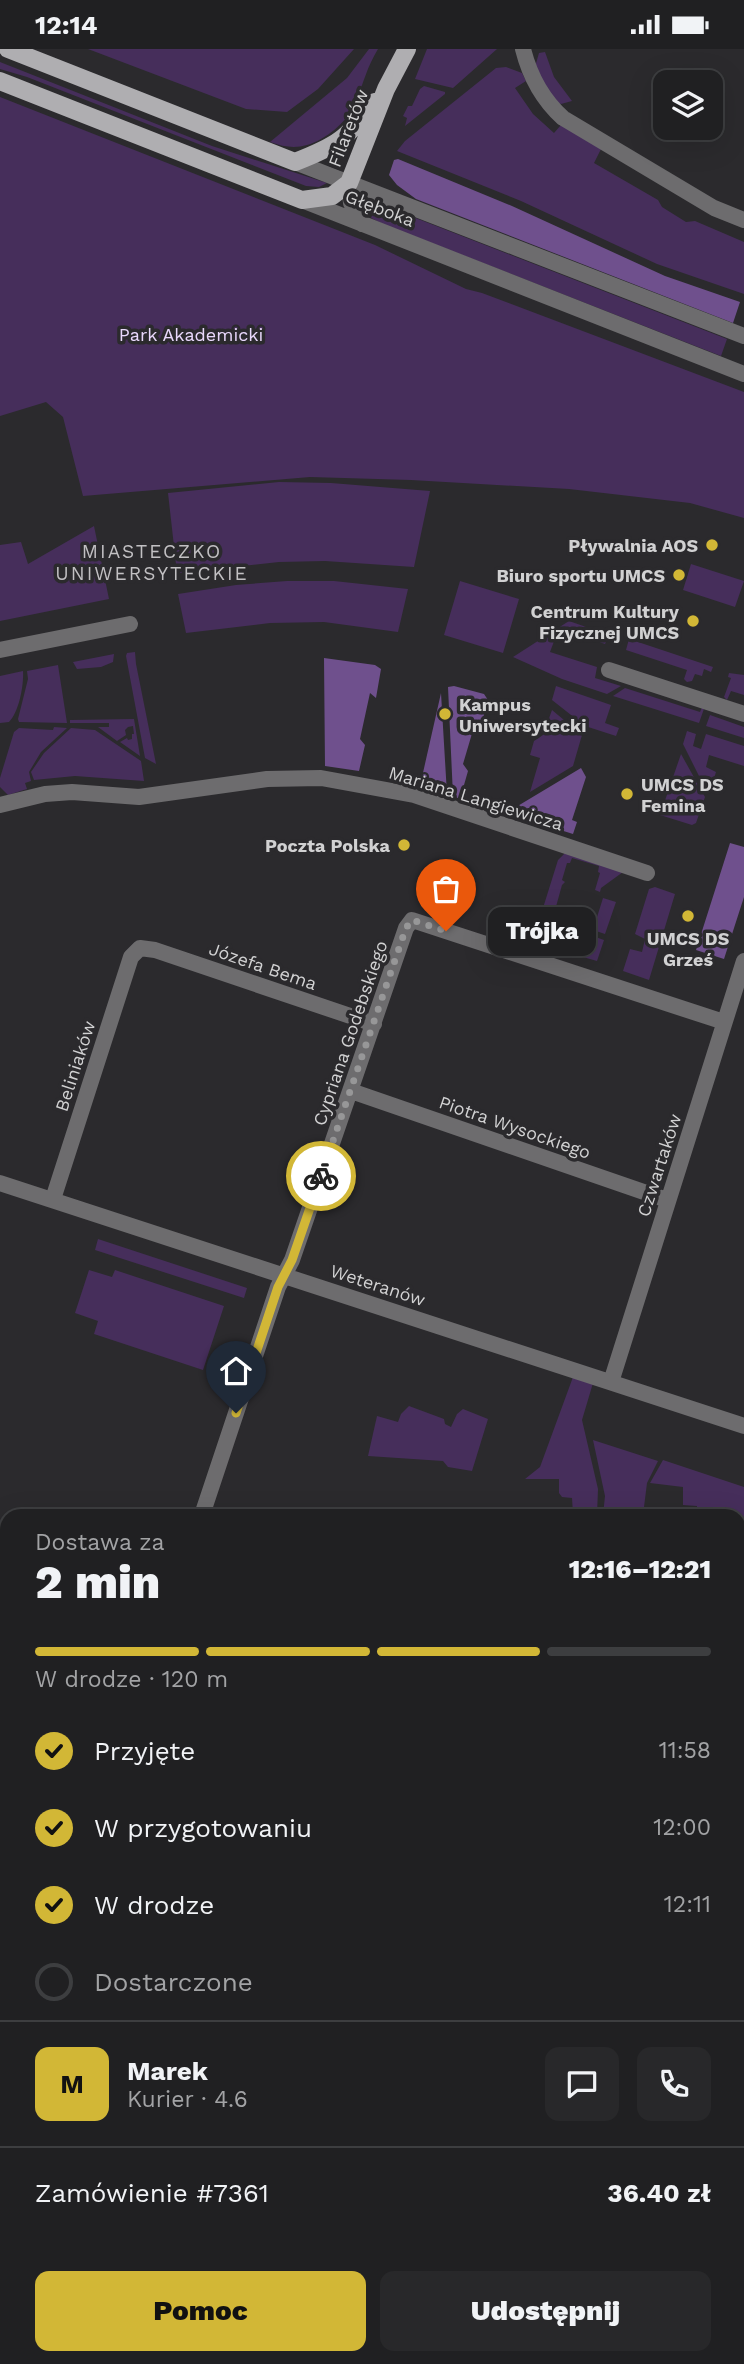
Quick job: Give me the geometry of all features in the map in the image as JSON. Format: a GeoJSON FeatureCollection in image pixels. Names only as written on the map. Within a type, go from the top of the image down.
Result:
{"type":"FeatureCollection","features":[{"type":"Feature","properties":{"kind":"main road","name":"Głęboka"},"geometry":{"type":"LineString","coordinates":[[8,49],[295,162]]}},
{"type":"Feature","properties":{"kind":"main road","name":"Filaretów"},"geometry":{"type":"LineString","coordinates":[[302,200],[332,196],[349,183],[386,89],[407,49]]}},
{"type":"Feature","properties":{"kind":"main road","name":"Głęboka"},"geometry":{"type":"LineString","coordinates":[[0,81],[302,200]]}},
{"type":"Feature","properties":{"kind":"main road","name":"Filaretów"},"geometry":{"type":"LineString","coordinates":[[295,162],[330,148],[350,133],[386,89]]}},
{"type":"Feature","properties":{"kind":"street"},"geometry":{"type":"LineString","coordinates":[[523,49],[536,85],[548,105],[563,118],[714,208],[744,220]]}},
{"type":"Feature","properties":{"kind":"street","name":"Głęboka"},"geometry":{"type":"LineString","coordinates":[[295,162],[744,336]]}},
{"type":"Feature","properties":{"kind":"street","name":"Filaretów"},"geometry":{"type":"LineString","coordinates":[[349,183],[351,203],[362,224]]}},
{"type":"Feature","properties":{"kind":"street","name":"Głęboka"},"geometry":{"type":"LineString","coordinates":[[302,200],[744,374]]}},
{"type":"Feature","properties":{"kind":"street"},"geometry":{"type":"LineString","coordinates":[[0,650],[130,624]]}},
{"type":"Feature","properties":{"kind":"street"},"geometry":{"type":"LineString","coordinates":[[609,670],[744,714]]}},
{"type":"Feature","properties":{"kind":"street","name":"Mariana Langiewicza"},"geometry":{"type":"LineString","coordinates":[[0,805],[45,794],[72,792],[139,797],[267,779],[321,778],[414,795],[647,873]]}},
{"type":"Feature","properties":{"kind":"street","name":"Cypriana Godebskiego"},"geometry":{"type":"LineString","coordinates":[[204,1509],[278,1287],[285,1275],[351,1091],[406,928],[412,920],[724,1023]]}},
{"type":"Feature","properties":{"kind":"street","name":"Józefa Bema"},"geometry":{"type":"LineString","coordinates":[[140,948],[155,950],[374,1024]]}},
{"type":"Feature","properties":{"kind":"street","name":"Beliniaków"},"geometry":{"type":"LineString","coordinates":[[52,1199],[131,957],[140,948]]}},
{"type":"Feature","properties":{"kind":"street","name":"Czwartaków"},"geometry":{"type":"LineString","coordinates":[[611,1382],[744,961]]}},
{"type":"Feature","properties":{"kind":"street","name":"Piotra Wysockiego"},"geometry":{"type":"LineString","coordinates":[[351,1091],[667,1200]]}},
{"type":"Feature","properties":{"kind":"street","name":"Weteranów"},"geometry":{"type":"LineString","coordinates":[[0,1183],[744,1426]]}},
{"type":"Feature","properties":{"kind":"green space"},"geometry":{"type":"Polygon","coordinates":[[[88,49],[354,49],[318,89],[287,112],[246,109],[88,49]]]}},
{"type":"Feature","properties":{"kind":"green space"},"geometry":{"type":"Polygon","coordinates":[[[369,49],[378,49],[352,109],[335,130],[308,145],[290,147],[270,142],[347,78],[369,49]]]}},
{"type":"Feature","properties":{"kind":"green space"},"geometry":{"type":"Polygon","coordinates":[[[427,49],[497,49],[453,88],[415,79],[427,49]]]}},
{"type":"Feature","properties":{"kind":"green space"},"geometry":{"type":"Polygon","coordinates":[[[545,52],[554,77],[572,101],[561,104],[553,100],[535,67],[539,53],[545,52]]]}},
{"type":"Feature","properties":{"kind":"green space"},"geometry":{"type":"Polygon","coordinates":[[[0,62],[212,146],[327,183],[319,187],[306,186],[27,77],[0,69],[0,62]]]}},
{"type":"Feature","properties":{"kind":"green space"},"geometry":{"type":"Polygon","coordinates":[[[506,67],[522,73],[526,81],[515,88],[533,114],[554,133],[561,125],[601,149],[594,163],[658,200],[662,207],[686,222],[695,221],[744,242],[744,294],[657,264],[521,201],[397,151],[405,141],[496,68],[506,67]]]}},
{"type":"Feature","properties":{"kind":"green space"},"geometry":{"type":"Polygon","coordinates":[[[424,86],[445,94],[405,126],[407,118],[403,116],[424,86]]]}},
{"type":"Feature","properties":{"kind":"green space","name":"Park Akademicki"},"geometry":{"type":"Polygon","coordinates":[[[0,97],[375,245],[466,289],[744,392],[744,518],[690,503],[569,489],[411,480],[310,477],[83,496],[63,417],[46,402],[0,416],[0,97]]]}},
{"type":"Feature","properties":{"kind":"green space"},"geometry":{"type":"Polygon","coordinates":[[[377,203],[727,339],[721,356],[383,224],[371,218],[377,203]]]}},
{"type":"Feature","properties":{"kind":"green space"},"geometry":{"type":"Polygon","coordinates":[[[279,482],[430,491],[414,567],[325,561],[279,562],[177,573],[168,493],[279,482]]]}},
{"type":"Feature","properties":{"kind":"green space"},"geometry":{"type":"Polygon","coordinates":[[[94,526],[109,599],[0,621],[0,545],[21,542],[28,564],[94,526]]]}},
{"type":"Feature","properties":{"kind":"green space"},"geometry":{"type":"Polygon","coordinates":[[[691,564],[744,581],[735,607],[683,590],[691,564]]]}},
{"type":"Feature","properties":{"kind":"green space"},"geometry":{"type":"Polygon","coordinates":[[[287,581],[334,581],[408,589],[398,632],[324,622],[270,623],[186,633],[178,594],[287,581]]]}},
{"type":"Feature","properties":{"kind":"green space"},"geometry":{"type":"Polygon","coordinates":[[[460,581],[519,599],[503,653],[444,635],[460,581]]]}},
{"type":"Feature","properties":{"kind":"green space"},"geometry":{"type":"Polygon","coordinates":[[[569,621],[609,635],[605,644],[559,628],[550,652],[597,667],[595,678],[621,686],[607,694],[562,679],[513,657],[569,621]]]}},
{"type":"Feature","properties":{"kind":"green space"},"geometry":{"type":"Polygon","coordinates":[[[629,639],[713,667],[711,672],[704,669],[702,676],[695,674],[692,681],[687,682],[684,679],[687,670],[626,650],[629,639]]]}},
{"type":"Feature","properties":{"kind":"green space"},"geometry":{"type":"Polygon","coordinates":[[[135,652],[156,764],[145,758],[126,656],[127,653],[135,652]]]}},
{"type":"Feature","properties":{"kind":"green space"},"geometry":{"type":"Polygon","coordinates":[[[114,654],[113,662],[101,667],[77,669],[73,662],[114,654]]]}},
{"type":"Feature","properties":{"kind":"green space"},"geometry":{"type":"Polygon","coordinates":[[[58,665],[67,723],[19,722],[28,679],[27,671],[58,665]]]}},
{"type":"Feature","properties":{"kind":"green space"},"geometry":{"type":"Polygon","coordinates":[[[23,671],[22,691],[16,712],[9,722],[0,723],[0,676],[23,671]]]}},
{"type":"Feature","properties":{"kind":"green space"},"geometry":{"type":"Polygon","coordinates":[[[729,673],[744,675],[744,695],[731,691],[727,700],[724,697],[731,678],[728,677],[729,673]]]}},
{"type":"Feature","properties":{"kind":"green space"},"geometry":{"type":"Polygon","coordinates":[[[556,686],[611,705],[605,723],[619,728],[616,736],[585,726],[552,700],[556,686]]]}},
{"type":"Feature","properties":{"kind":"green space"},"geometry":{"type":"Polygon","coordinates":[[[625,688],[700,712],[706,703],[699,723],[613,696],[625,688]]]}},
{"type":"Feature","properties":{"kind":"green space"},"geometry":{"type":"Polygon","coordinates":[[[552,710],[582,735],[573,766],[530,792],[540,758],[530,755],[534,741],[543,735],[552,710]]]}},
{"type":"Feature","properties":{"kind":"green space"},"geometry":{"type":"Polygon","coordinates":[[[710,715],[744,727],[744,738],[706,726],[710,715]]]}},
{"type":"Feature","properties":{"kind":"green space"},"geometry":{"type":"Polygon","coordinates":[[[134,719],[140,756],[120,742],[127,738],[132,739],[133,726],[128,727],[125,730],[126,735],[117,741],[98,727],[109,727],[109,723],[70,723],[70,720],[134,719]]]}},
{"type":"Feature","properties":{"kind":"green space"},"geometry":{"type":"Polygon","coordinates":[[[54,727],[67,728],[41,752],[29,772],[31,781],[25,783],[27,789],[8,795],[0,787],[0,778],[14,732],[19,728],[53,730],[54,727]]]}},
{"type":"Feature","properties":{"kind":"green space"},"geometry":{"type":"Polygon","coordinates":[[[71,728],[95,730],[141,761],[144,781],[75,776],[34,780],[31,772],[44,753],[71,728]]]}},
{"type":"Feature","properties":{"kind":"green space"},"geometry":{"type":"Polygon","coordinates":[[[687,731],[696,734],[693,746],[701,749],[706,734],[744,746],[744,766],[709,755],[706,767],[716,772],[712,785],[702,782],[683,744],[687,731]]]}},
{"type":"Feature","properties":{"kind":"green space"},"geometry":{"type":"Polygon","coordinates":[[[681,754],[705,797],[696,823],[692,825],[660,815],[681,754]]]}},
{"type":"Feature","properties":{"kind":"green space"},"geometry":{"type":"Polygon","coordinates":[[[565,853],[623,872],[601,888],[600,892],[595,890],[600,873],[599,866],[572,858],[570,863],[567,863],[562,880],[565,882],[552,921],[549,921],[543,937],[546,938],[544,944],[533,940],[558,860],[565,853]]]}},
{"type":"Feature","properties":{"kind":"green space"},"geometry":{"type":"Polygon","coordinates":[[[655,887],[675,894],[649,980],[623,971],[630,949],[642,952],[645,939],[635,934],[649,889],[655,887]]]}},
{"type":"Feature","properties":{"kind":"green space"},"geometry":{"type":"Polygon","coordinates":[[[603,898],[616,902],[605,934],[593,930],[603,898]]]}},
{"type":"Feature","properties":{"kind":"green space"},"geometry":{"type":"Polygon","coordinates":[[[590,935],[604,940],[597,961],[583,957],[590,935]]]}},
{"type":"Feature","properties":{"kind":"green space"},"geometry":{"type":"Polygon","coordinates":[[[98,1239],[247,1288],[244,1298],[95,1250],[98,1239]]]}},
{"type":"Feature","properties":{"kind":"green space"},"geometry":{"type":"Polygon","coordinates":[[[89,1270],[112,1277],[115,1270],[224,1306],[203,1370],[94,1334],[98,1321],[75,1313],[89,1270]]]}},
{"type":"Feature","properties":{"kind":"green space"},"geometry":{"type":"Polygon","coordinates":[[[573,1377],[593,1383],[582,1420],[598,1489],[597,1509],[573,1509],[572,1498],[562,1497],[559,1493],[559,1479],[525,1479],[540,1467],[573,1377]]]}},
{"type":"Feature","properties":{"kind":"green space"},"geometry":{"type":"Polygon","coordinates":[[[409,1406],[444,1419],[445,1424],[451,1427],[457,1414],[463,1409],[488,1419],[472,1471],[448,1467],[443,1461],[368,1456],[377,1416],[398,1422],[409,1406]]]}},
{"type":"Feature","properties":{"kind":"green space"},"geometry":{"type":"Polygon","coordinates":[[[593,1440],[658,1461],[647,1483],[644,1509],[604,1509],[605,1496],[593,1440]]]}},
{"type":"Feature","properties":{"kind":"green space"},"geometry":{"type":"Polygon","coordinates":[[[663,1460],[744,1487],[744,1509],[697,1509],[697,1506],[683,1505],[683,1487],[650,1483],[663,1460]]]}},
{"type":"Feature","properties":{"kind":"shaded area"},"geometry":{"type":"Polygon","coordinates":[[[398,159],[512,206],[665,276],[740,302],[733,323],[416,199],[397,185],[389,175],[394,160],[398,159]]]}},
{"type":"Feature","properties":{"kind":"shaded area"},"geometry":{"type":"Polygon","coordinates":[[[324,658],[375,665],[381,669],[376,698],[370,693],[360,739],[365,745],[359,771],[325,766],[324,658]]]}},
{"type":"Feature","properties":{"kind":"shaded area"},"geometry":{"type":"Polygon","coordinates":[[[454,686],[484,694],[488,700],[481,726],[476,720],[463,764],[468,771],[460,799],[453,796],[448,687],[454,686]]]}},
{"type":"Feature","properties":{"kind":"shaded area"},"geometry":{"type":"Polygon","coordinates":[[[441,693],[447,794],[420,786],[441,693]]]}},
{"type":"Feature","properties":{"kind":"shaded area"},"geometry":{"type":"Polygon","coordinates":[[[581,768],[586,777],[572,820],[577,822],[573,834],[513,815],[516,807],[581,768]]]}},
{"type":"Feature","properties":{"kind":"shaded area"},"geometry":{"type":"Polygon","coordinates":[[[730,843],[744,847],[744,897],[724,959],[696,950],[730,843]]]}},
{"type":"Feature","properties":{"kind":"way so far"},"geometry":{"type":"LineString","coordinates":[[321,1176],[406,928],[412,920],[446,931]]}},
{"type":"Feature","properties":{"kind":"place","name":"Pływalnia AOS"},"geometry":{"type":"Point","coordinates":[712,545]}},
{"type":"Feature","properties":{"kind":"place","name":"Biuro sportu UMCS"},"geometry":{"type":"Point","coordinates":[679,575]}},
{"type":"Feature","properties":{"kind":"place","name":"Centrum Kultury Fizycznej UMCS"},"geometry":{"type":"Point","coordinates":[693,621]}},
{"type":"Feature","properties":{"kind":"place","name":"Kampus Uniwersytecki"},"geometry":{"type":"Point","coordinates":[445,714]}},
{"type":"Feature","properties":{"kind":"place","name":"UMCS DS Femina"},"geometry":{"type":"Point","coordinates":[627,794]}},
{"type":"Feature","properties":{"kind":"place","name":"Poczta Polska"},"geometry":{"type":"Point","coordinates":[404,845]}},
{"type":"Feature","properties":{"kind":"place","name":"UMCS DS Grześ"},"geometry":{"type":"Point","coordinates":[688,916]}},
{"type":"Feature","properties":{"kind":"place","name":"Trójka"},"geometry":{"type":"Point","coordinates":[446,931]}},
{"type":"Feature","properties":{"kind":"district","name":"MIASTECZKO UNIWERSYTECKIE"},"geometry":{"type":"Point","coordinates":[152,562]}},
{"type":"Feature","properties":{"kind":"route"},"geometry":{"type":"LineString","coordinates":[[236,1413],[278,1287],[292,1260],[321,1176]]}}]}
